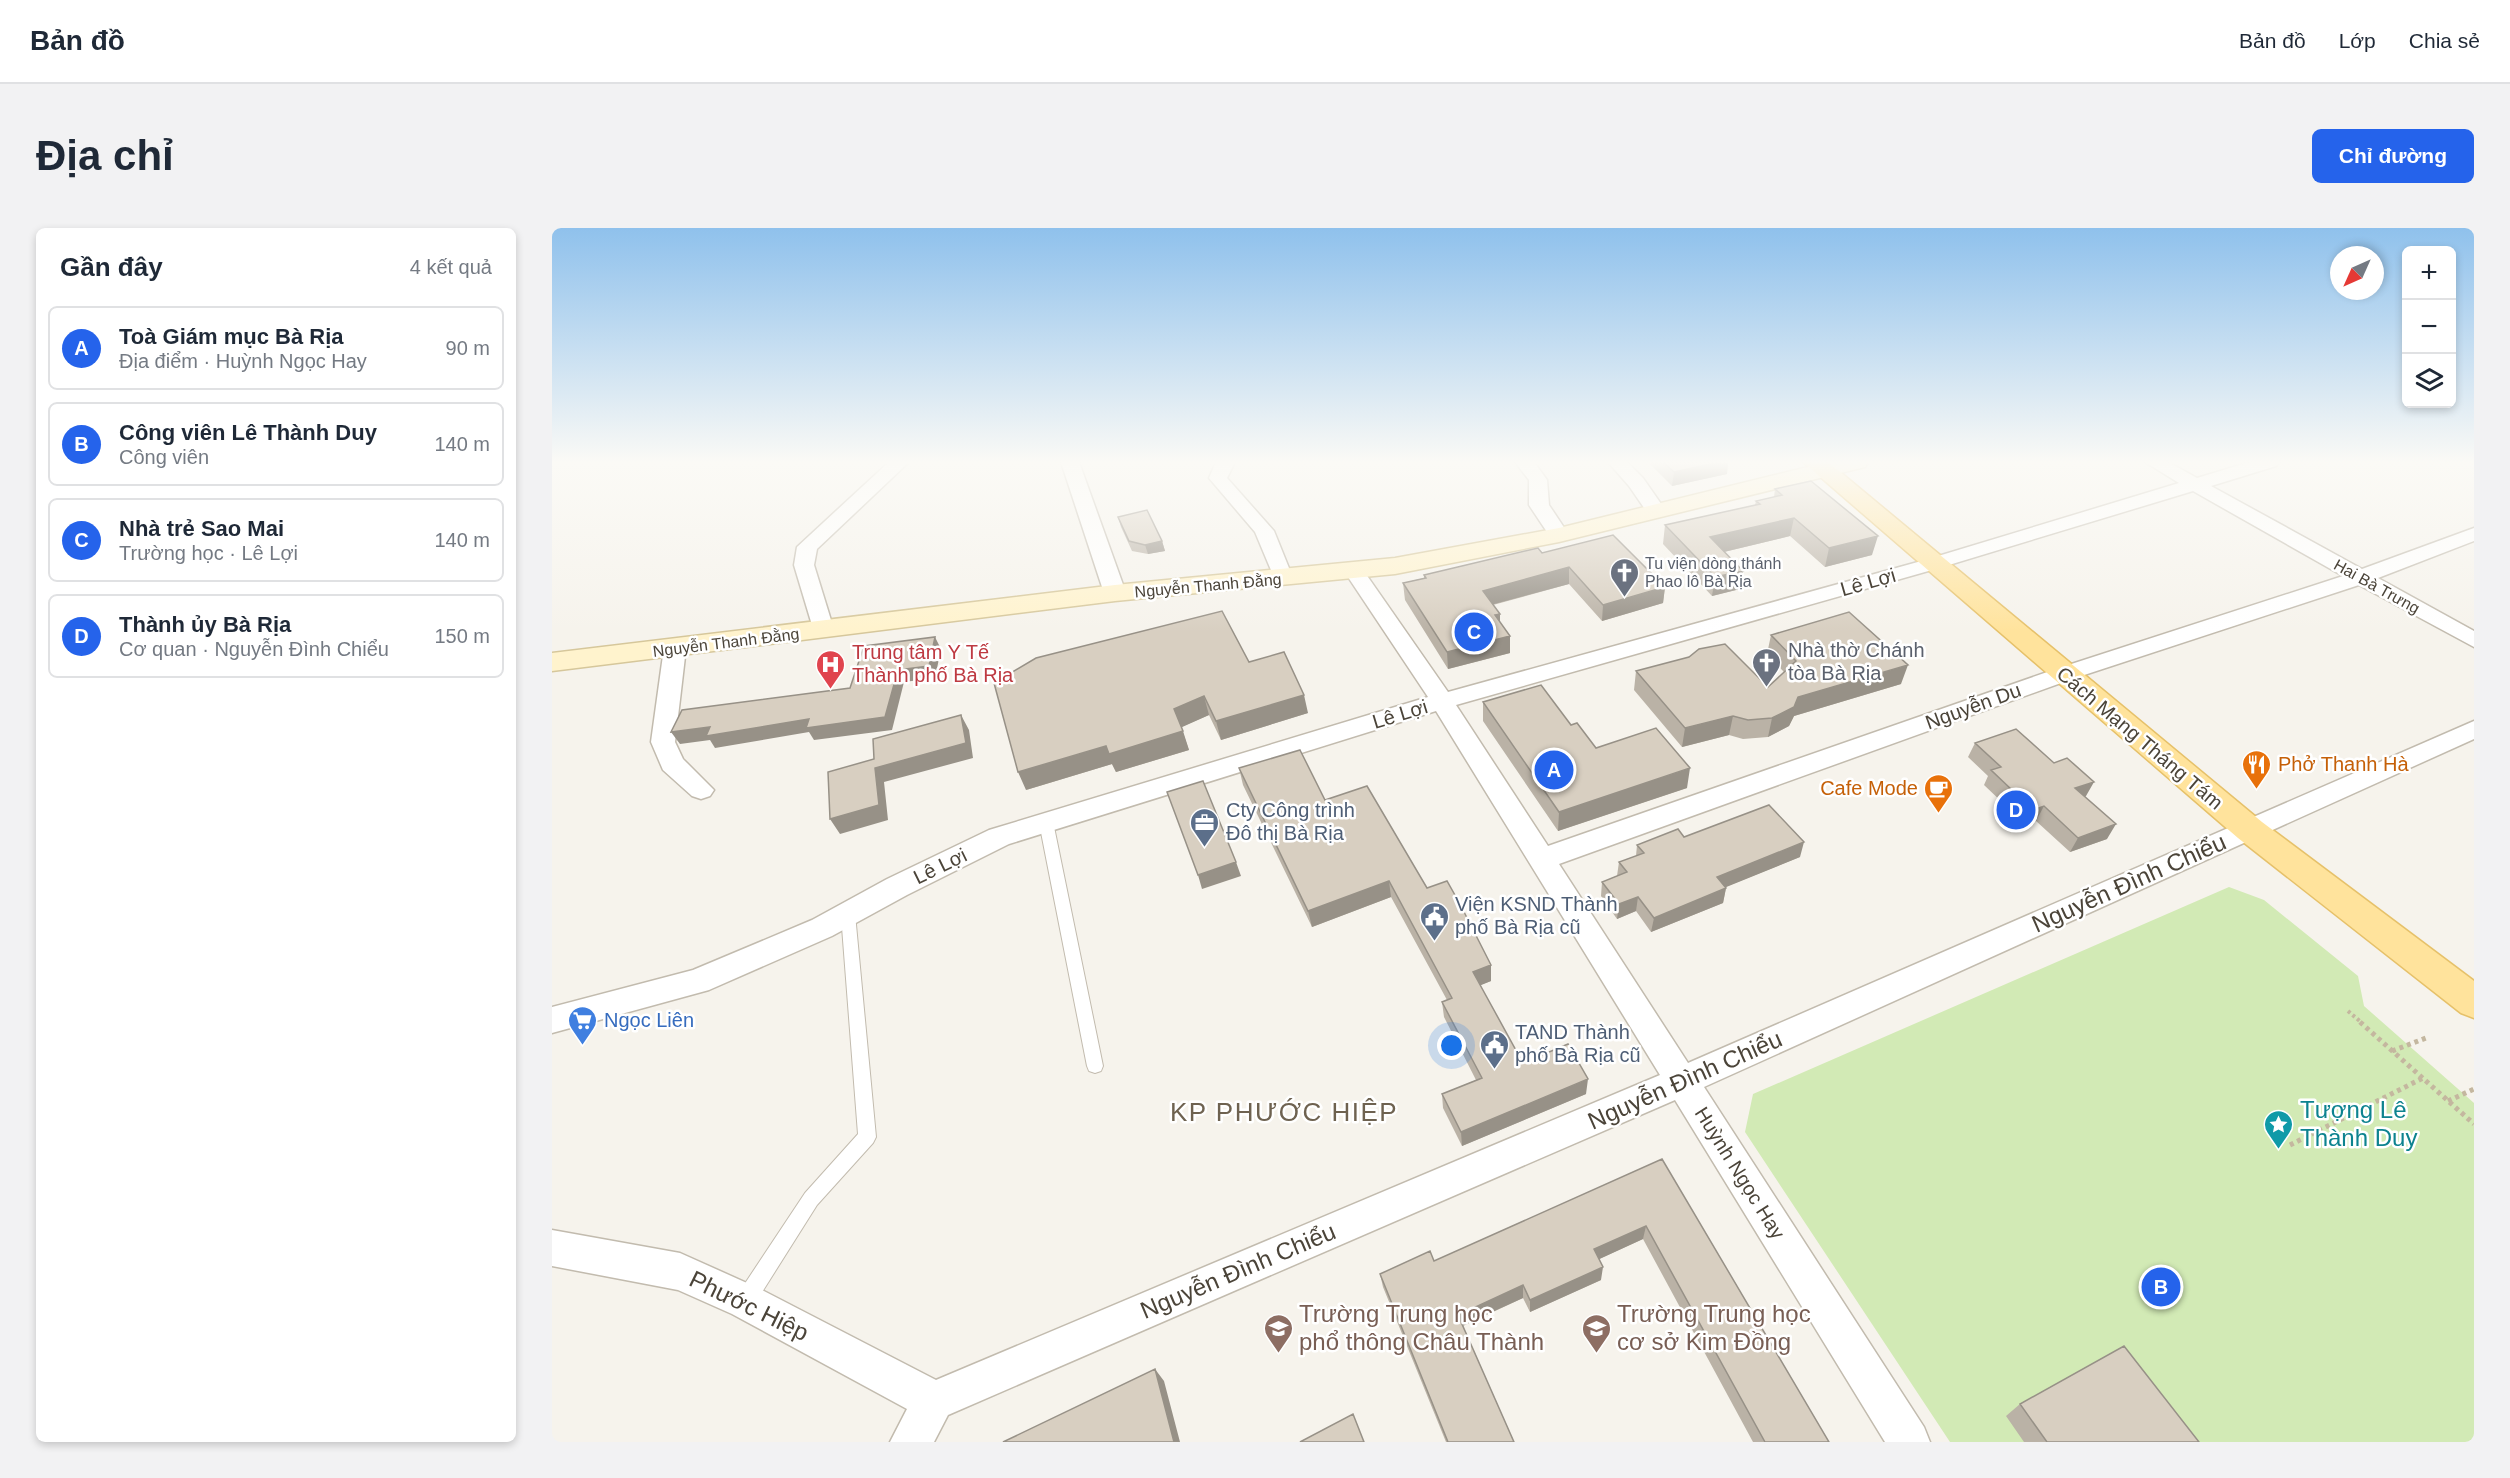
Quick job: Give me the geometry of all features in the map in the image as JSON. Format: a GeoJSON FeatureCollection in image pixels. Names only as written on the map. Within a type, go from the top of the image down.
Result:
{"type":"FeatureCollection","features":[{"type":"Feature","properties":{"kind":"main road","name":"Nguyễn Thanh Đằng"},"geometry":{"type":"LineString","coordinates":[[552,662],[1115,593],[1354,572],[1474,553],[1625,519]]}},
{"type":"Feature","properties":{"kind":"main road","name":"Cách Mạng Tháng Tám"},"geometry":{"type":"LineString","coordinates":[[1880,519],[2250,830],[2474,1002]]}},
{"type":"Feature","properties":{"kind":"street"},"geometry":{"type":"LineString","coordinates":[[823,630],[804,565],[807,547],[838,519]]}},
{"type":"Feature","properties":{"kind":"street"},"geometry":{"type":"LineString","coordinates":[[1089,519],[1115,593]]}},
{"type":"Feature","properties":{"kind":"street"},"geometry":{"type":"LineString","coordinates":[[1254,519],[1268,537],[1283,578]]}},
{"type":"Feature","properties":{"kind":"street"},"geometry":{"type":"LineString","coordinates":[[1548,519],[1559,535]]}},
{"type":"Feature","properties":{"kind":"street","name":"Lê Lợi"},"geometry":{"type":"LineString","coordinates":[[552,1020],[698,981],[822,928],[999,837],[1442,701],[1932,564],[2083,519]]}},
{"type":"Feature","properties":{"kind":"street","name":"Hai Bà Trưng"},"geometry":{"type":"LineString","coordinates":[[2256,519],[2474,639]]}},
{"type":"Feature","properties":{"kind":"street","name":"Nguyễn Du"},"geometry":{"type":"LineString","coordinates":[[1542,860],[2064,674],[2361,577],[2474,534]]}},
{"type":"Feature","properties":{"kind":"street","name":"Huỳnh Ngọc Hay"},"geometry":{"type":"LineString","coordinates":[[1354,572],[1442,701],[1910,1442]]}},
{"type":"Feature","properties":{"kind":"street"},"geometry":{"type":"LineString","coordinates":[[675,648],[663,742],[666,755],[672,764],[700,790]]}},
{"type":"Feature","properties":{"kind":"street","name":"Nguyễn Đình Chiểu"},"geometry":{"type":"LineString","coordinates":[[934,1401],[1683,1082],[2474,729]]}},
{"type":"Feature","properties":{"kind":"street","name":"Phước Hiệp"},"geometry":{"type":"LineString","coordinates":[[552,1248],[680,1272],[745,1301],[934,1401]]}},
{"type":"Feature","properties":{"kind":"street"},"geometry":{"type":"LineString","coordinates":[[911,1442],[934,1401]]}},
{"type":"Feature","properties":{"kind":"lane"},"geometry":{"type":"LineString","coordinates":[[1046,822],[1095,1066]]}},
{"type":"Feature","properties":{"kind":"lane"},"geometry":{"type":"LineString","coordinates":[[745,1301],[811,1199],[867,1137],[848,914]]}},
{"type":"Feature","properties":{"kind":"path"},"geometry":{"type":"LineString","coordinates":[[1886,656],[1908,649]]}},
{"type":"Feature","properties":{"kind":"path"},"geometry":{"type":"LineString","coordinates":[[2348,1011],[2474,1124]]}},
{"type":"Feature","properties":{"kind":"path"},"geometry":{"type":"LineString","coordinates":[[2392,1051],[2426,1038]]}},
{"type":"Feature","properties":{"kind":"path"},"geometry":{"type":"LineString","coordinates":[[2290,1145],[2423,1078]]}},
{"type":"Feature","properties":{"kind":"path"},"geometry":{"type":"LineString","coordinates":[[2448,1101],[2474,1089]]}},
{"type":"Feature","properties":{"kind":"green space"},"geometry":{"type":"Polygon","coordinates":[[[2229,887],[2264,900],[2358,976],[2364,1006],[2474,1103],[2474,1442],[1950,1442],[1745,1132],[1753,1094],[2229,887]]]}},
{"type":"Feature","properties":{"kind":"building"},"geometry":{"type":"Polygon","coordinates":[[[1119,519],[1151,519],[1162,541],[1145,545],[1129,541],[1119,519]]]}},
{"type":"Feature","properties":{"kind":"building"},"geometry":{"type":"Polygon","coordinates":[[[1694,519],[1791,519],[1710,537],[1743,571],[1715,577],[1665,525],[1694,519]]]}},
{"type":"Feature","properties":{"kind":"building"},"geometry":{"type":"Polygon","coordinates":[[[1795,519],[1857,519],[1878,536],[1829,548],[1795,519]]]}},
{"type":"Feature","properties":{"kind":"building"},"geometry":{"type":"Polygon","coordinates":[[[1613,535],[1665,587],[1603,605],[1569,567],[1483,591],[1500,614],[1495,615],[1510,636],[1447,652],[1403,583],[1426,578],[1424,575],[1538,548],[1542,553],[1613,535]]]}},
{"type":"Feature","properties":{"kind":"building"},"geometry":{"type":"Polygon","coordinates":[[[1222,611],[1249,662],[1284,652],[1304,695],[1216,721],[1204,696],[1174,709],[1183,731],[1109,754],[1106,746],[1018,772],[994,683],[1036,658],[1222,611]]]}},
{"type":"Feature","properties":{"kind":"building","name":"Nhà thờ Chánh tòa Bà Rịa"},"geometry":{"type":"Polygon","coordinates":[[[1849,612],[1908,665],[1798,697],[1794,707],[1772,718],[1748,720],[1733,716],[1685,728],[1636,671],[1689,657],[1699,649],[1725,644],[1768,687],[1796,661],[1771,635],[1849,612]]]}},
{"type":"Feature","properties":{"kind":"building"},"geometry":{"type":"Polygon","coordinates":[[[935,637],[929,666],[898,670],[885,717],[806,728],[809,719],[706,736],[710,727],[671,732],[682,710],[850,688],[864,646],[935,637]]]}},
{"type":"Feature","properties":{"kind":"building"},"geometry":{"type":"Polygon","coordinates":[[[1541,685],[1571,725],[1577,723],[1596,748],[1656,728],[1690,768],[1559,812],[1483,702],[1541,685]]]}},
{"type":"Feature","properties":{"kind":"building"},"geometry":{"type":"Polygon","coordinates":[[[961,715],[966,743],[875,768],[879,805],[830,819],[828,772],[874,759],[873,739],[961,715]]]}},
{"type":"Feature","properties":{"kind":"building"},"geometry":{"type":"Polygon","coordinates":[[[2016,729],[2054,763],[2067,758],[2094,782],[2075,788],[2116,824],[2078,838],[2044,806],[2033,810],[1991,770],[2001,767],[1975,743],[2016,729]]]}},
{"type":"Feature","properties":{"kind":"building"},"geometry":{"type":"Polygon","coordinates":[[[1300,750],[1325,800],[1367,786],[1427,888],[1447,881],[1491,965],[1473,972],[1523,1063],[1568,1044],[1588,1079],[1461,1132],[1442,1094],[1482,1078],[1442,1002],[1452,998],[1389,881],[1308,911],[1239,768],[1300,750]]]}},
{"type":"Feature","properties":{"kind":"building"},"geometry":{"type":"Polygon","coordinates":[[[1203,781],[1236,862],[1198,875],[1167,792],[1203,781]]]}},
{"type":"Feature","properties":{"kind":"building"},"geometry":{"type":"Polygon","coordinates":[[[1769,805],[1804,842],[1717,877],[1726,888],[1654,918],[1638,897],[1619,904],[1602,882],[1627,872],[1619,862],[1644,853],[1637,845],[1678,829],[1684,837],[1769,805]]]}},
{"type":"Feature","properties":{"kind":"building"},"geometry":{"type":"Polygon","coordinates":[[[1662,1159],[1829,1442],[1765,1442],[1646,1226],[1594,1249],[1603,1267],[1530,1300],[1523,1285],[1458,1315],[1514,1442],[1448,1442],[1380,1274],[1430,1251],[1434,1261],[1662,1159]]]}},
{"type":"Feature","properties":{"kind":"building"},"geometry":{"type":"Polygon","coordinates":[[[2124,1346],[2199,1442],[2047,1442],[2020,1404],[2124,1346]]]}},
{"type":"Feature","properties":{"kind":"building"},"geometry":{"type":"Polygon","coordinates":[[[1155,1369],[1174,1442],[1003,1442],[1155,1369]]]}},
{"type":"Feature","properties":{"kind":"building"},"geometry":{"type":"Polygon","coordinates":[[[1353,1414],[1364,1442],[1300,1442],[1353,1414]]]}},
{"type":"Feature","properties":{"kind":"place","name":"Tu viện dòng thánh Phao lô Bà Rịa"},"geometry":{"type":"Point","coordinates":[1624,598]}},
{"type":"Feature","properties":{"kind":"place","name":"Nhà trẻ Sao Mai"},"geometry":{"type":"Point","coordinates":[1474,632]}},
{"type":"Feature","properties":{"kind":"place","name":"Nhà thờ Chánh tòa Bà Rịa"},"geometry":{"type":"Point","coordinates":[1767,688]}},
{"type":"Feature","properties":{"kind":"place","name":"Trung tâm Y Tế Thành phố Bà Rịa"},"geometry":{"type":"Point","coordinates":[831,690]}},
{"type":"Feature","properties":{"kind":"place","name":"Toà Giám mục Bà Rịa"},"geometry":{"type":"Point","coordinates":[1554,770]}},
{"type":"Feature","properties":{"kind":"place","name":"Phở Thanh Hà"},"geometry":{"type":"Point","coordinates":[2257,790]}},
{"type":"Feature","properties":{"kind":"place","name":"Thành ủy Bà Rịa"},"geometry":{"type":"Point","coordinates":[2016,810]}},
{"type":"Feature","properties":{"kind":"place","name":"Cafe Mode"},"geometry":{"type":"Point","coordinates":[1939,814]}},
{"type":"Feature","properties":{"kind":"place","name":"Cty Công trình Đô thị Bà Rịa"},"geometry":{"type":"Point","coordinates":[1205,848]}},
{"type":"Feature","properties":{"kind":"place","name":"Viện KSND Thành phố Bà Rịa cũ"},"geometry":{"type":"Point","coordinates":[1434,942]}},
{"type":"Feature","properties":{"kind":"place","name":"Ngọc Liên"},"geometry":{"type":"Point","coordinates":[583,1046]}},
{"type":"Feature","properties":{"kind":"place","name":"TAND Thành phố Bà Rịa cũ"},"geometry":{"type":"Point","coordinates":[1494,1070]}},
{"type":"Feature","properties":{"kind":"place","name":"Tượng Lê Thành Duy"},"geometry":{"type":"Point","coordinates":[2279,1150]}},
{"type":"Feature","properties":{"kind":"place","name":"Công viên Lê Thành Duy"},"geometry":{"type":"Point","coordinates":[2161,1287]}},
{"type":"Feature","properties":{"kind":"place","name":"Trường Trung học phổ thông Châu Thành"},"geometry":{"type":"Point","coordinates":[1278,1354]}},
{"type":"Feature","properties":{"kind":"place","name":"Trường Trung học cơ sở Kim Đồng"},"geometry":{"type":"Point","coordinates":[1596,1354]}},
{"type":"Feature","properties":{"kind":"district","name":"KP PHƯỚC HIỆP"},"geometry":{"type":"Point","coordinates":[1284,1112]}}]}
